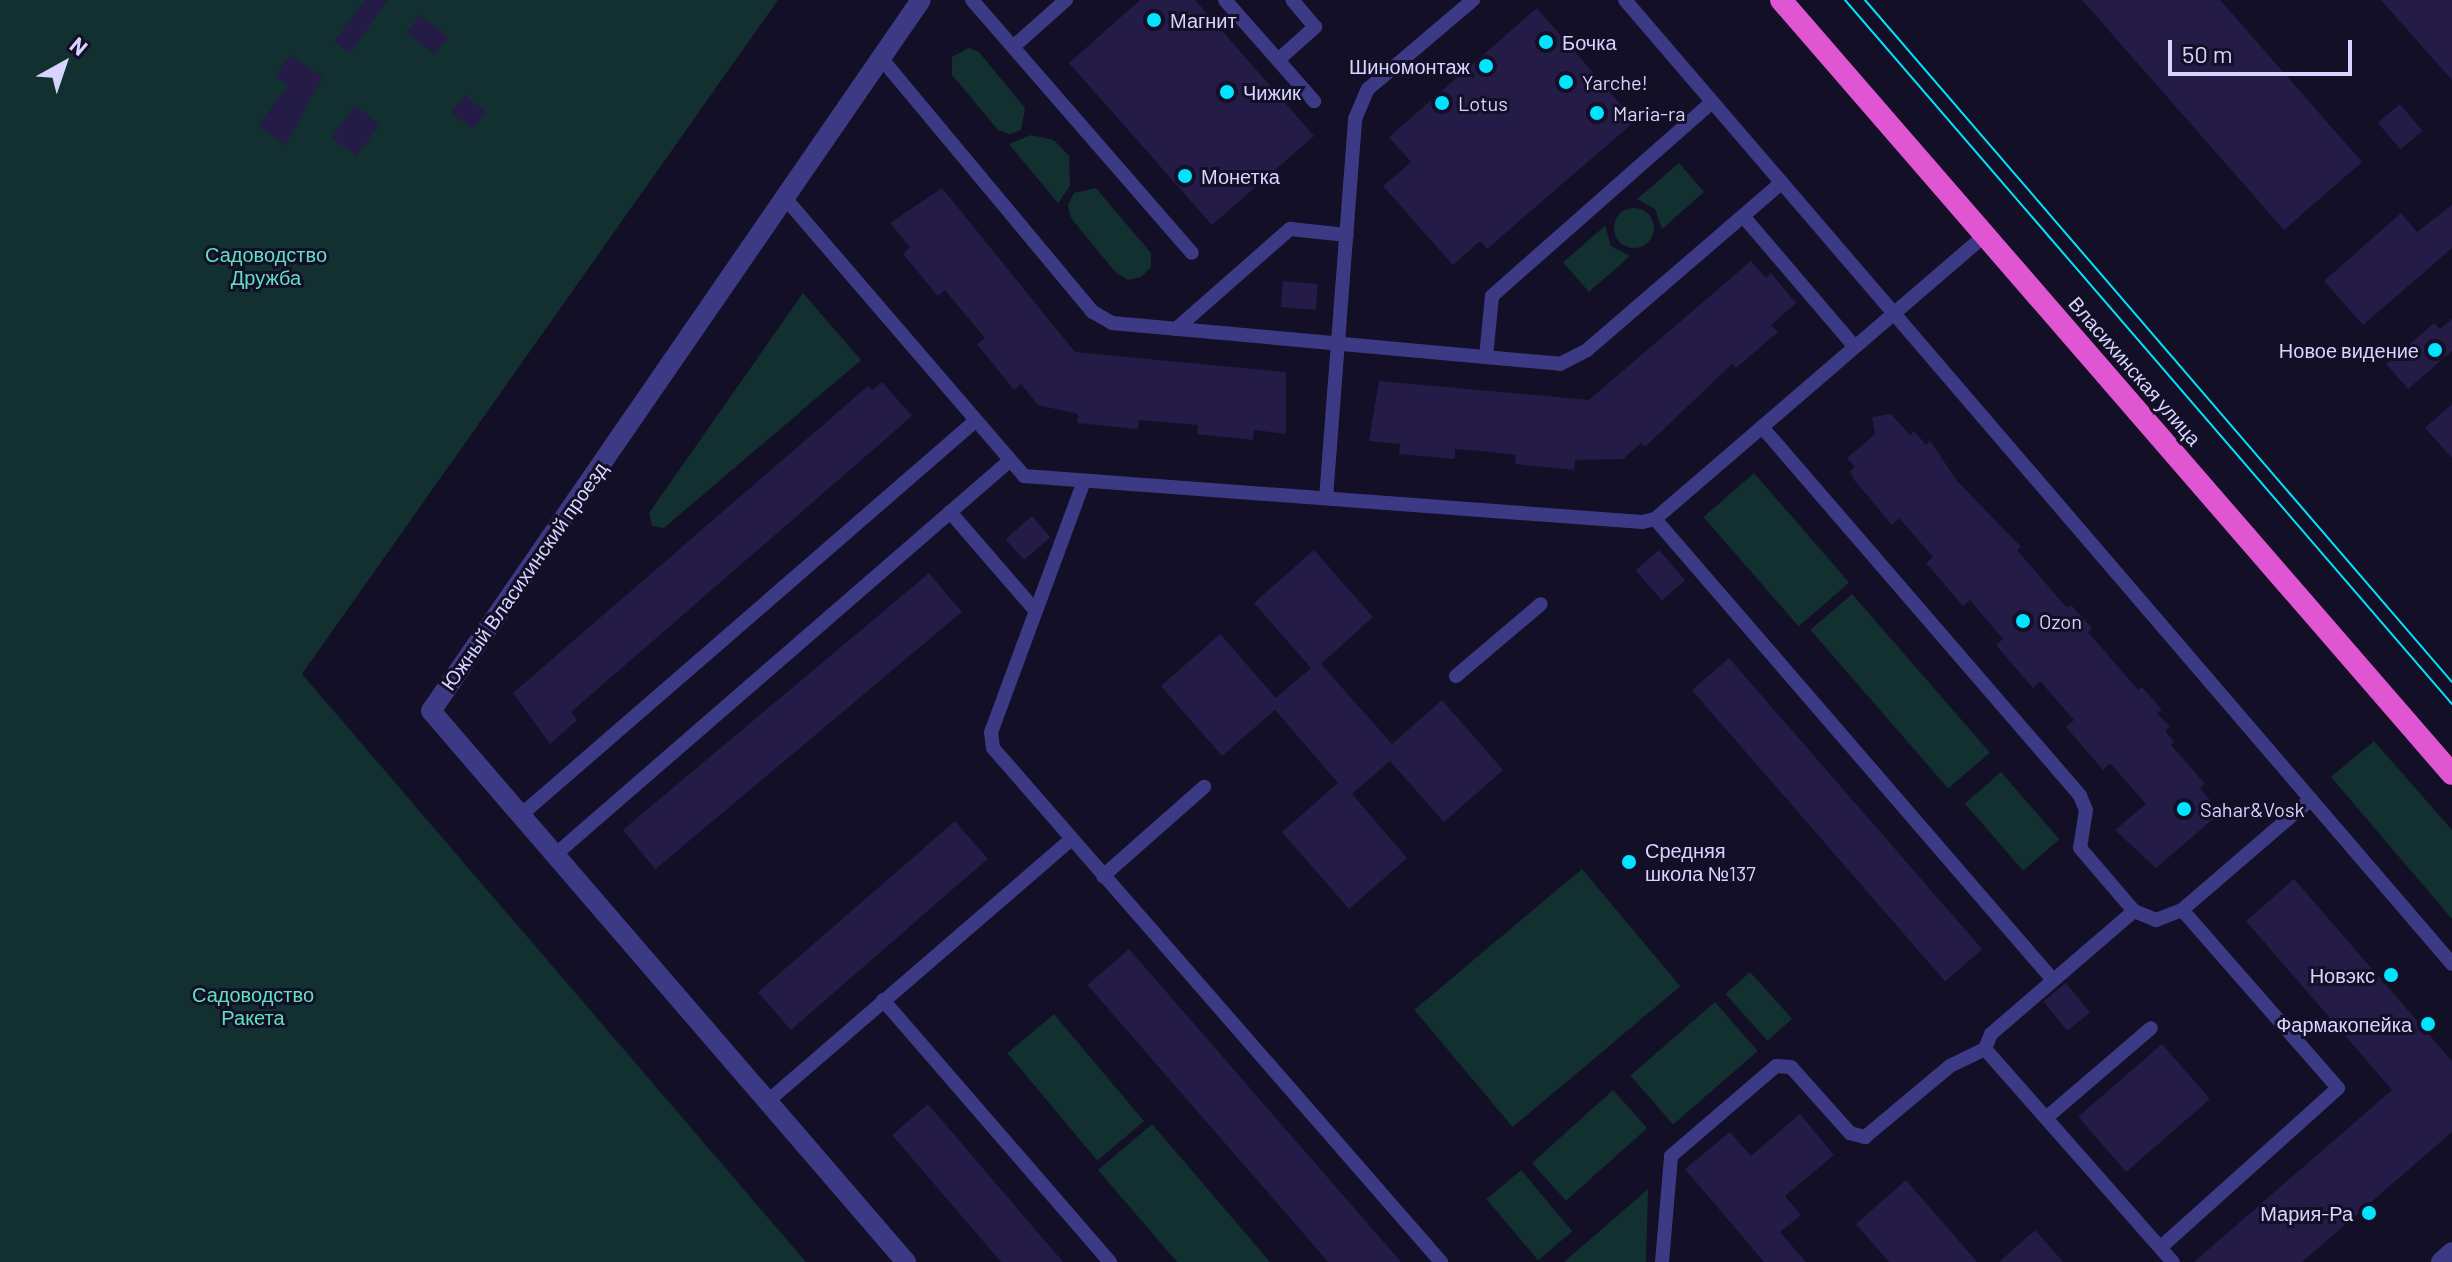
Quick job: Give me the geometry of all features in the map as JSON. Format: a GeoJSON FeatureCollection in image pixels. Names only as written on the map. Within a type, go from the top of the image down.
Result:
{"type":"FeatureCollection","features":[{"type":"Feature","properties":{"kind":"highway","name":"Власихинская улица"},"geometry":{"type":"LineString","coordinates":[[1781,0],[2452,774]]}},
{"type":"Feature","properties":{"kind":"street","name":"Южный Власихинский проезд"},"geometry":{"type":"LineString","coordinates":[[906,1262],[431,711],[921,0]]}},
{"type":"Feature","properties":{"kind":"street"},"geometry":{"type":"LineString","coordinates":[[2441,1262],[2452,1252]]}},
{"type":"Feature","properties":{"kind":"lane"},"geometry":{"type":"LineString","coordinates":[[972,0],[1192,253]]}},
{"type":"Feature","properties":{"kind":"lane"},"geometry":{"type":"LineString","coordinates":[[1013,47],[1066,0]]}},
{"type":"Feature","properties":{"kind":"lane"},"geometry":{"type":"LineString","coordinates":[[1225,0],[1314,101]]}},
{"type":"Feature","properties":{"kind":"lane"},"geometry":{"type":"LineString","coordinates":[[1278,60],[1315,27],[1292,0]]}},
{"type":"Feature","properties":{"kind":"lane"},"geometry":{"type":"LineString","coordinates":[[1326,498],[1355,119],[1368,89],[1473,0]]}},
{"type":"Feature","properties":{"kind":"lane"},"geometry":{"type":"LineString","coordinates":[[1625,0],[2452,964]]}},
{"type":"Feature","properties":{"kind":"lane"},"geometry":{"type":"LineString","coordinates":[[881,58],[1093,312],[1112,323],[1560,364],[1587,350],[1782,182]]}},
{"type":"Feature","properties":{"kind":"lane"},"geometry":{"type":"LineString","coordinates":[[1486,357],[1492,296],[1712,102]]}},
{"type":"Feature","properties":{"kind":"lane"},"geometry":{"type":"LineString","coordinates":[[785,198],[1008,462],[1024,476],[1655,519],[1986,234]]}},
{"type":"Feature","properties":{"kind":"lane"},"geometry":{"type":"LineString","coordinates":[[1743,216],[1855,347]]}},
{"type":"Feature","properties":{"kind":"lane"},"geometry":{"type":"LineString","coordinates":[[1176,329],[1290,229],[1347,235]]}},
{"type":"Feature","properties":{"kind":"lane"},"geometry":{"type":"LineString","coordinates":[[522,814],[974,422]]}},
{"type":"Feature","properties":{"kind":"lane"},"geometry":{"type":"LineString","coordinates":[[1762,427],[2080,796],[2086,810],[2079,831],[2080,848],[2134,911],[2156,920],[2182,910],[2311,799]]}},
{"type":"Feature","properties":{"kind":"lane"},"geometry":{"type":"LineString","coordinates":[[556,854],[1008,462]]}},
{"type":"Feature","properties":{"kind":"lane"},"geometry":{"type":"LineString","coordinates":[[1084,481],[991,732],[993,748],[1441,1262]]}},
{"type":"Feature","properties":{"kind":"lane"},"geometry":{"type":"LineString","coordinates":[[950,512],[1035,610]]}},
{"type":"Feature","properties":{"kind":"lane"},"geometry":{"type":"LineString","coordinates":[[1655,519],[2053,980]]}},
{"type":"Feature","properties":{"kind":"lane"},"geometry":{"type":"LineString","coordinates":[[1456,676],[1541,604]]}},
{"type":"Feature","properties":{"kind":"lane"},"geometry":{"type":"LineString","coordinates":[[1103,876],[1204,787]]}},
{"type":"Feature","properties":{"kind":"lane"},"geometry":{"type":"LineString","coordinates":[[768,1101],[1071,839]]}},
{"type":"Feature","properties":{"kind":"lane"},"geometry":{"type":"LineString","coordinates":[[2161,1247],[2338,1088],[2182,910]]}},
{"type":"Feature","properties":{"kind":"lane"},"geometry":{"type":"LineString","coordinates":[[1662,1262],[1671,1156],[1776,1066],[1791,1067],[1850,1133],[1865,1137],[1950,1066],[1985,1049],[1991,1034],[2134,911]]}},
{"type":"Feature","properties":{"kind":"lane"},"geometry":{"type":"LineString","coordinates":[[883,1000],[1110,1262]]}},
{"type":"Feature","properties":{"kind":"lane"},"geometry":{"type":"LineString","coordinates":[[2046,1118],[2151,1028]]}},
{"type":"Feature","properties":{"kind":"lane"},"geometry":{"type":"LineString","coordinates":[[1985,1049],[2173,1262]]}},
{"type":"Feature","properties":{"kind":"green space"},"geometry":{"type":"Polygon","coordinates":[[[0,0],[778,0],[302,674],[806,1262],[0,1262],[0,0]]]}},
{"type":"Feature","properties":{"kind":"green space"},"geometry":{"type":"Polygon","coordinates":[[[968,48],[979,52],[1025,108],[1021,130],[1010,134],[998,130],[952,75],[952,57],[968,48]]]}},
{"type":"Feature","properties":{"kind":"green space"},"geometry":{"type":"Polygon","coordinates":[[[1031,135],[1054,140],[1069,156],[1070,186],[1058,203],[1009,144],[1031,135]]]}},
{"type":"Feature","properties":{"kind":"green space"},"geometry":{"type":"Polygon","coordinates":[[[1679,163],[1704,192],[1662,229],[1655,209],[1637,199],[1679,163]]]}},
{"type":"Feature","properties":{"kind":"green space"},"geometry":{"type":"Polygon","coordinates":[[[1096,188],[1151,253],[1151,267],[1141,277],[1128,280],[1116,273],[1071,218],[1068,205],[1074,193],[1096,188]]]}},
{"type":"Feature","properties":{"kind":"green space"},"geometry":{"type":"Polygon","coordinates":[[[1634,208],[1648,214],[1654,228],[1648,242],[1634,248],[1620,242],[1614,228],[1620,214],[1634,208]]]}},
{"type":"Feature","properties":{"kind":"green space"},"geometry":{"type":"Polygon","coordinates":[[[1605,226],[1611,246],[1630,256],[1589,292],[1563,262],[1605,226]]]}},
{"type":"Feature","properties":{"kind":"green space"},"geometry":{"type":"Polygon","coordinates":[[[803,293],[861,360],[664,528],[652,526],[649,513],[803,293]]]}},
{"type":"Feature","properties":{"kind":"green space"},"geometry":{"type":"Polygon","coordinates":[[[1754,473],[1849,582],[1799,626],[1703,517],[1754,473]]]}},
{"type":"Feature","properties":{"kind":"green space"},"geometry":{"type":"Polygon","coordinates":[[[1852,594],[1990,752],[1948,789],[1810,630],[1852,594]]]}},
{"type":"Feature","properties":{"kind":"green space"},"geometry":{"type":"Polygon","coordinates":[[[2374,741],[2452,830],[2452,919],[2331,777],[2374,741]]]}},
{"type":"Feature","properties":{"kind":"green space"},"geometry":{"type":"Polygon","coordinates":[[[2001,772],[2059,839],[2023,871],[1965,803],[2001,772]]]}},
{"type":"Feature","properties":{"kind":"green space"},"geometry":{"type":"Polygon","coordinates":[[[1582,869],[1680,986],[1513,1127],[1414,1010],[1582,869]]]}},
{"type":"Feature","properties":{"kind":"green space"},"geometry":{"type":"Polygon","coordinates":[[[1750,972],[1792,1019],[1768,1041],[1725,994],[1750,972]]]}},
{"type":"Feature","properties":{"kind":"green space"},"geometry":{"type":"Polygon","coordinates":[[[1715,1002],[1758,1051],[1673,1125],[1630,1075],[1715,1002]]]}},
{"type":"Feature","properties":{"kind":"green space"},"geometry":{"type":"Polygon","coordinates":[[[1054,1014],[1144,1121],[1097,1160],[1007,1053],[1054,1014]]]}},
{"type":"Feature","properties":{"kind":"green space"},"geometry":{"type":"Polygon","coordinates":[[[1613,1090],[1647,1128],[1566,1201],[1532,1163],[1613,1090]]]}},
{"type":"Feature","properties":{"kind":"green space"},"geometry":{"type":"Polygon","coordinates":[[[1152,1124],[1270,1262],[1177,1262],[1098,1170],[1152,1124]]]}},
{"type":"Feature","properties":{"kind":"green space"},"geometry":{"type":"Polygon","coordinates":[[[1521,1170],[1572,1231],[1538,1260],[1487,1199],[1521,1170]]]}},
{"type":"Feature","properties":{"kind":"green space"},"geometry":{"type":"Polygon","coordinates":[[[1648,1189],[1646,1262],[1564,1262],[1648,1189]]]}},
{"type":"Feature","properties":{"kind":"building"},"geometry":{"type":"Polygon","coordinates":[[[365,0],[388,0],[350,53],[334,42],[365,0]]]}},
{"type":"Feature","properties":{"kind":"building"},"geometry":{"type":"Polygon","coordinates":[[[1140,0],[1195,0],[1314,136],[1212,225],[1069,63],[1140,0]]]}},
{"type":"Feature","properties":{"kind":"building"},"geometry":{"type":"Polygon","coordinates":[[[2082,0],[2220,0],[2362,162],[2284,230],[2082,0]]]}},
{"type":"Feature","properties":{"kind":"building"},"geometry":{"type":"Polygon","coordinates":[[[2381,0],[2452,0],[2452,80],[2381,0]]]}},
{"type":"Feature","properties":{"kind":"building"},"geometry":{"type":"Polygon","coordinates":[[[1537,8],[1635,121],[1487,249],[1480,241],[1453,265],[1383,186],[1411,162],[1389,137],[1537,8]]]}},
{"type":"Feature","properties":{"kind":"building"},"geometry":{"type":"Polygon","coordinates":[[[420,15],[448,37],[435,55],[406,32],[420,15]]]}},
{"type":"Feature","properties":{"kind":"building"},"geometry":{"type":"Polygon","coordinates":[[[290,55],[323,77],[285,145],[258,126],[288,85],[275,76],[290,55]]]}},
{"type":"Feature","properties":{"kind":"building"},"geometry":{"type":"Polygon","coordinates":[[[465,95],[486,112],[472,129],[451,112],[465,95]]]}},
{"type":"Feature","properties":{"kind":"building"},"geometry":{"type":"Polygon","coordinates":[[[2400,104],[2422,131],[2400,149],[2378,123],[2400,104]]]}},
{"type":"Feature","properties":{"kind":"building"},"geometry":{"type":"Polygon","coordinates":[[[355,106],[380,125],[356,156],[332,137],[355,106]]]}},
{"type":"Feature","properties":{"kind":"building"},"geometry":{"type":"Polygon","coordinates":[[[942,188],[1075,352],[1286,372],[1286,434],[1254,430],[1253,440],[1197,434],[1198,425],[1139,420],[1138,429],[1077,423],[1078,414],[1038,405],[1021,384],[1014,390],[977,344],[985,338],[945,290],[938,296],[903,254],[910,247],[890,223],[942,188]]]}},
{"type":"Feature","properties":{"kind":"building"},"geometry":{"type":"Polygon","coordinates":[[[2452,205],[2452,248],[2363,325],[2324,281],[2401,213],[2417,232],[2452,205]]]}},
{"type":"Feature","properties":{"kind":"building"},"geometry":{"type":"Polygon","coordinates":[[[1751,261],[1766,278],[1771,273],[1796,303],[1771,325],[1778,332],[1736,368],[1732,364],[1645,447],[1641,443],[1623,459],[1575,460],[1574,470],[1515,464],[1516,455],[1481,451],[1455,449],[1455,459],[1399,454],[1400,444],[1369,441],[1379,381],[1589,400],[1751,261]]]}},
{"type":"Feature","properties":{"kind":"building"},"geometry":{"type":"Polygon","coordinates":[[[1283,281],[1318,284],[1316,310],[1281,307],[1283,281]]]}},
{"type":"Feature","properties":{"kind":"building"},"geometry":{"type":"Polygon","coordinates":[[[2452,319],[2452,351],[2408,389],[2386,364],[2434,323],[2440,329],[2452,319]]]}},
{"type":"Feature","properties":{"kind":"building"},"geometry":{"type":"Polygon","coordinates":[[[882,382],[912,416],[571,712],[577,720],[550,744],[513,693],[868,386],[872,390],[882,382]]]}},
{"type":"Feature","properties":{"kind":"building"},"geometry":{"type":"Polygon","coordinates":[[[2452,404],[2452,458],[2425,428],[2452,404]]]}},
{"type":"Feature","properties":{"kind":"building"},"geometry":{"type":"Polygon","coordinates":[[[1891,414],[1910,435],[1914,431],[1926,445],[1930,441],[1958,482],[2021,547],[2017,550],[2067,608],[2071,605],[2092,628],[2088,632],[2138,690],[2142,687],[2162,710],[2157,713],[2170,727],[2165,731],[2174,742],[2171,745],[2205,784],[2200,788],[2220,813],[2156,868],[2115,830],[2146,804],[2110,763],[2103,770],[2066,727],[2074,720],[2040,681],[2033,688],[1996,645],[2003,639],[1970,600],[1963,606],[1926,563],[1933,557],[1899,518],[1892,525],[1855,481],[1850,471],[1855,467],[1847,458],[1875,434],[1872,417],[1891,414]]]}},
{"type":"Feature","properties":{"kind":"building"},"geometry":{"type":"Polygon","coordinates":[[[1032,516],[1050,537],[1024,560],[1006,539],[1032,516]]]}},
{"type":"Feature","properties":{"kind":"building"},"geometry":{"type":"Polygon","coordinates":[[[1314,550],[1373,617],[1321,664],[1392,744],[1442,700],[1503,770],[1444,822],[1390,761],[1352,794],[1407,858],[1349,909],[1282,832],[1338,783],[1275,710],[1222,756],[1161,686],[1220,634],[1276,698],[1311,668],[1254,603],[1314,550]]]}},
{"type":"Feature","properties":{"kind":"building"},"geometry":{"type":"Polygon","coordinates":[[[1659,550],[1685,580],[1662,601],[1636,570],[1659,550]]]}},
{"type":"Feature","properties":{"kind":"building"},"geometry":{"type":"Polygon","coordinates":[[[929,573],[962,612],[655,869],[623,830],[929,573]]]}},
{"type":"Feature","properties":{"kind":"building"},"geometry":{"type":"Polygon","coordinates":[[[1729,658],[1982,949],[1945,981],[1692,690],[1729,658]]]}},
{"type":"Feature","properties":{"kind":"building"},"geometry":{"type":"Polygon","coordinates":[[[955,821],[988,859],[791,1030],[758,992],[955,821]]]}},
{"type":"Feature","properties":{"kind":"building"},"geometry":{"type":"Polygon","coordinates":[[[2294,879],[2452,1061],[2452,1132],[2302,1262],[2194,1262],[2392,1090],[2246,921],[2294,879]]]}},
{"type":"Feature","properties":{"kind":"building"},"geometry":{"type":"Polygon","coordinates":[[[1129,949],[1401,1262],[1328,1262],[1087,985],[1129,949]]]}},
{"type":"Feature","properties":{"kind":"building"},"geometry":{"type":"Polygon","coordinates":[[[2066,983],[2090,1013],[2067,1031],[2043,1001],[2066,983]]]}},
{"type":"Feature","properties":{"kind":"building"},"geometry":{"type":"Polygon","coordinates":[[[2162,1044],[2210,1099],[2126,1172],[2078,1117],[2162,1044]]]}},
{"type":"Feature","properties":{"kind":"building"},"geometry":{"type":"Polygon","coordinates":[[[928,1104],[1063,1262],[1001,1262],[892,1135],[928,1104]]]}},
{"type":"Feature","properties":{"kind":"building"},"geometry":{"type":"Polygon","coordinates":[[[1800,1114],[1834,1155],[1785,1196],[1801,1215],[1780,1232],[1806,1262],[1764,1262],[1685,1169],[1730,1132],[1751,1156],[1800,1114]]]}},
{"type":"Feature","properties":{"kind":"building"},"geometry":{"type":"Polygon","coordinates":[[[1906,1180],[1977,1262],[1889,1262],[1856,1224],[1906,1180]]]}},
{"type":"Feature","properties":{"kind":"building"},"geometry":{"type":"Polygon","coordinates":[[[2035,1230],[2063,1262],[1999,1262],[2035,1230]]]}},
{"type":"Feature","properties":{"kind":"tram line"},"geometry":{"type":"LineString","coordinates":[[1845,0],[2452,704]]}},
{"type":"Feature","properties":{"kind":"tram line"},"geometry":{"type":"LineString","coordinates":[[1865,0],[2452,682]]}},
{"type":"Feature","properties":{"kind":"place","name":"Магнит"},"geometry":{"type":"Point","coordinates":[1154,20]}},
{"type":"Feature","properties":{"kind":"place","name":"Бочка"},"geometry":{"type":"Point","coordinates":[1546,42]}},
{"type":"Feature","properties":{"kind":"place","name":"Шиномонтаж"},"geometry":{"type":"Point","coordinates":[1486,66]}},
{"type":"Feature","properties":{"kind":"place","name":"Yarche!"},"geometry":{"type":"Point","coordinates":[1566,82]}},
{"type":"Feature","properties":{"kind":"place","name":"Чижик"},"geometry":{"type":"Point","coordinates":[1227,92]}},
{"type":"Feature","properties":{"kind":"place","name":"Lotus"},"geometry":{"type":"Point","coordinates":[1442,103]}},
{"type":"Feature","properties":{"kind":"place","name":"Maria-ra"},"geometry":{"type":"Point","coordinates":[1597,113]}},
{"type":"Feature","properties":{"kind":"place","name":"Монетка"},"geometry":{"type":"Point","coordinates":[1185,176]}},
{"type":"Feature","properties":{"kind":"place","name":"Новое видение"},"geometry":{"type":"Point","coordinates":[2435,350]}},
{"type":"Feature","properties":{"kind":"place","name":"Ozon"},"geometry":{"type":"Point","coordinates":[2023,621]}},
{"type":"Feature","properties":{"kind":"place","name":"Sahar&Vosk"},"geometry":{"type":"Point","coordinates":[2184,809]}},
{"type":"Feature","properties":{"kind":"place","name":"Средняя школа №137"},"geometry":{"type":"Point","coordinates":[1629,862]}},
{"type":"Feature","properties":{"kind":"place","name":"Новэкс"},"geometry":{"type":"Point","coordinates":[2391,975]}},
{"type":"Feature","properties":{"kind":"place","name":"Фармакопейка"},"geometry":{"type":"Point","coordinates":[2428,1024]}},
{"type":"Feature","properties":{"kind":"place","name":"Мария-Ра"},"geometry":{"type":"Point","coordinates":[2369,1213]}},
{"type":"Feature","properties":{"kind":"park label","name":"Садоводство Дружба"},"geometry":{"type":"Point","coordinates":[266,266]}},
{"type":"Feature","properties":{"kind":"park label","name":"Садоводство Ракета"},"geometry":{"type":"Point","coordinates":[253,1006]}}]}
